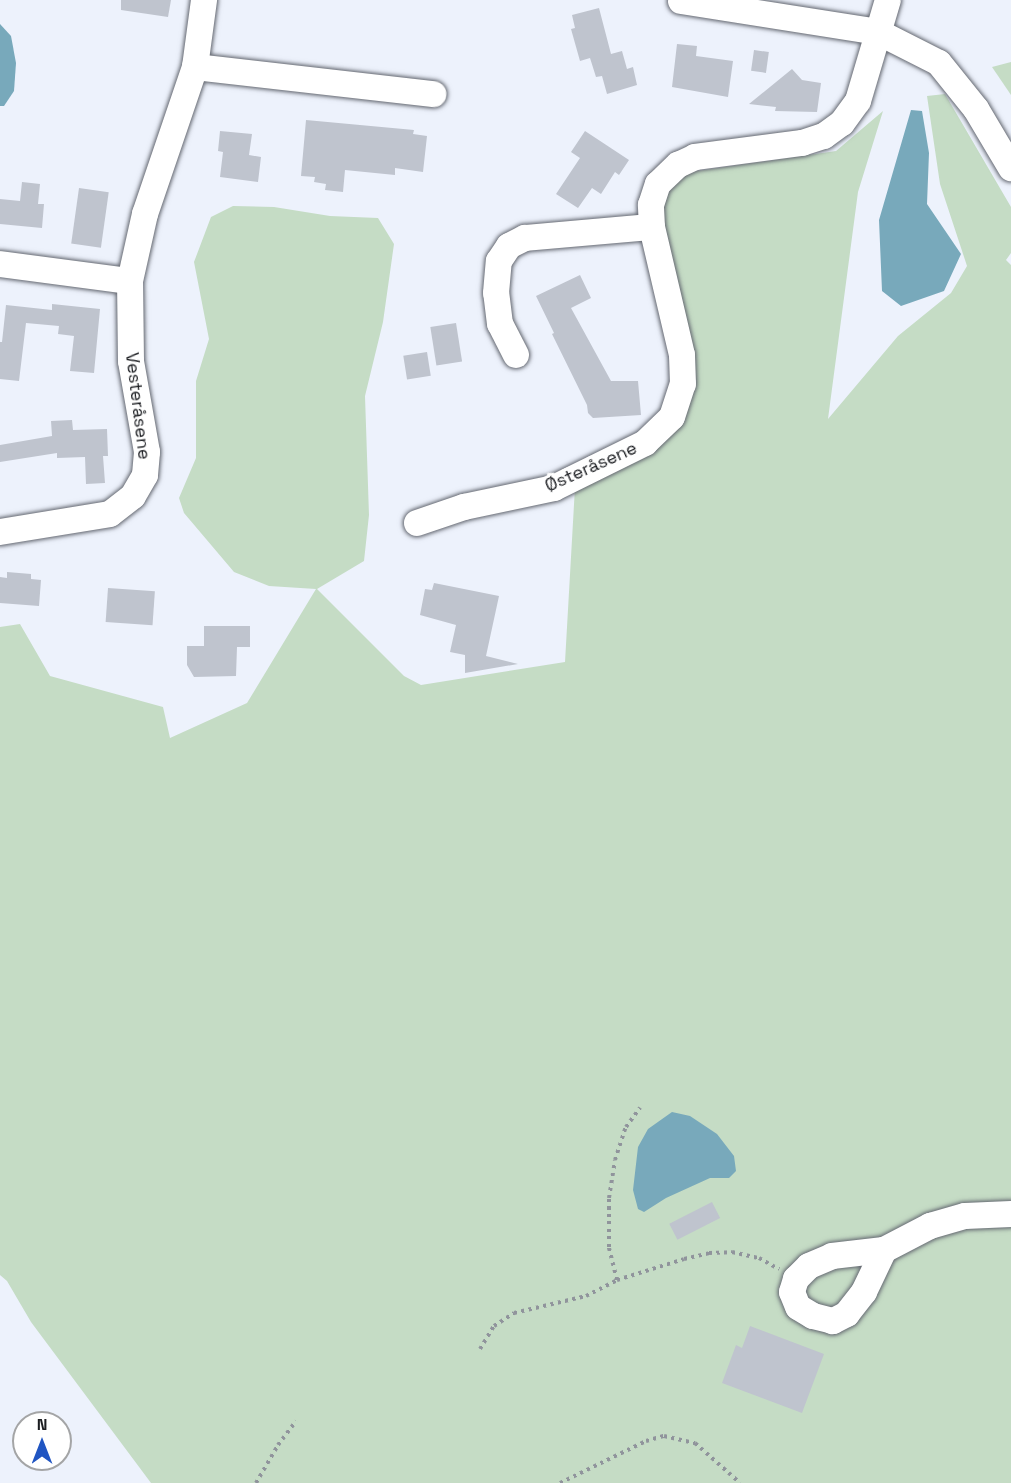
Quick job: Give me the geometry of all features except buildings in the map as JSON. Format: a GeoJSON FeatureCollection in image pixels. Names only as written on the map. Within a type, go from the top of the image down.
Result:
{"type":"FeatureCollection","features":[{"type":"Feature","properties":{"kind":"street","name":"Vesteråsene"},"geometry":{"type":"LineString","coordinates":[[0,532],[110,514],[133,496],[145,475],[147,452],[131,361],[130,281],[145,214],[195,67],[204,0]]}},
{"type":"Feature","properties":{"kind":"street","name":"Østeråsene"},"geometry":{"type":"LineString","coordinates":[[417,523],[464,507],[554,488],[645,443],[672,417],[683,384],[682,355],[652,227],[651,205],[658,184],[678,165],[695,158],[802,143],[824,136],[842,123],[858,101],[888,0]]}},
{"type":"Feature","properties":{"kind":"street"},"geometry":{"type":"LineString","coordinates":[[681,1],[878,32],[939,63],[976,109],[1011,168]]}},
{"type":"Feature","properties":{"kind":"street"},"geometry":{"type":"LineString","coordinates":[[195,67],[433,94]]}},
{"type":"Feature","properties":{"kind":"street"},"geometry":{"type":"LineString","coordinates":[[516,355],[500,324],[496,293],[499,261],[509,246],[525,238],[652,227]]}},
{"type":"Feature","properties":{"kind":"street"},"geometry":{"type":"LineString","coordinates":[[0,264],[130,281]]}},
{"type":"Feature","properties":{"kind":"street"},"geometry":{"type":"LineString","coordinates":[[884,1250],[864,1292],[847,1314],[833,1320],[813,1316],[798,1307],[792,1292],[796,1279],[808,1266],[832,1256],[884,1250],[930,1226],[965,1216],[1011,1214]]}},
{"type":"Feature","properties":{"kind":"path"},"geometry":{"type":"LineString","coordinates":[[616,1280],[609,1247],[609,1198],[615,1160],[626,1127],[640,1108]]}},
{"type":"Feature","properties":{"kind":"path"},"geometry":{"type":"LineString","coordinates":[[480,1349],[494,1326],[514,1313],[586,1296],[616,1280],[710,1253],[732,1252],[759,1258],[796,1279]]}},
{"type":"Feature","properties":{"kind":"path"},"geometry":{"type":"LineString","coordinates":[[256,1483],[278,1445],[296,1421]]}},
{"type":"Feature","properties":{"kind":"path"},"geometry":{"type":"LineString","coordinates":[[560,1483],[646,1441],[664,1436],[695,1443],[740,1483]]}},
{"type":"Feature","properties":{"kind":"green space"},"geometry":{"type":"Polygon","coordinates":[[[1011,62],[1011,95],[992,67],[1011,62]]]}},
{"type":"Feature","properties":{"kind":"green space"},"geometry":{"type":"Polygon","coordinates":[[[945,94],[1011,207],[1011,253],[1006,260],[1011,265],[1011,1483],[151,1483],[31,1322],[7,1281],[0,1275],[0,627],[20,624],[50,676],[163,707],[170,738],[247,703],[316,589],[269,586],[234,572],[184,513],[179,498],[196,458],[196,381],[209,339],[194,262],[211,217],[233,206],[274,207],[330,216],[378,218],[394,244],[383,322],[365,396],[369,515],[364,561],[317,589],[404,676],[421,685],[565,662],[575,487],[676,428],[692,397],[695,360],[659,221],[662,202],[673,186],[690,172],[836,151],[883,111],[858,192],[828,419],[898,336],[951,293],[967,266],[940,184],[927,96],[945,94]]]}},
{"type":"Feature","properties":{"kind":"water"},"geometry":{"type":"Polygon","coordinates":[[[0,24],[11,36],[16,63],[14,91],[4,106],[0,106],[0,24]]]}},
{"type":"Feature","properties":{"kind":"water"},"geometry":{"type":"Polygon","coordinates":[[[911,110],[922,111],[929,153],[927,204],[961,254],[944,291],[901,306],[882,291],[879,220],[911,110]]]}},
{"type":"Feature","properties":{"kind":"water"},"geometry":{"type":"Polygon","coordinates":[[[672,1112],[690,1116],[717,1134],[734,1156],[736,1171],[729,1178],[710,1178],[666,1198],[644,1212],[638,1209],[633,1190],[638,1147],[648,1129],[672,1112]]]}}]}
